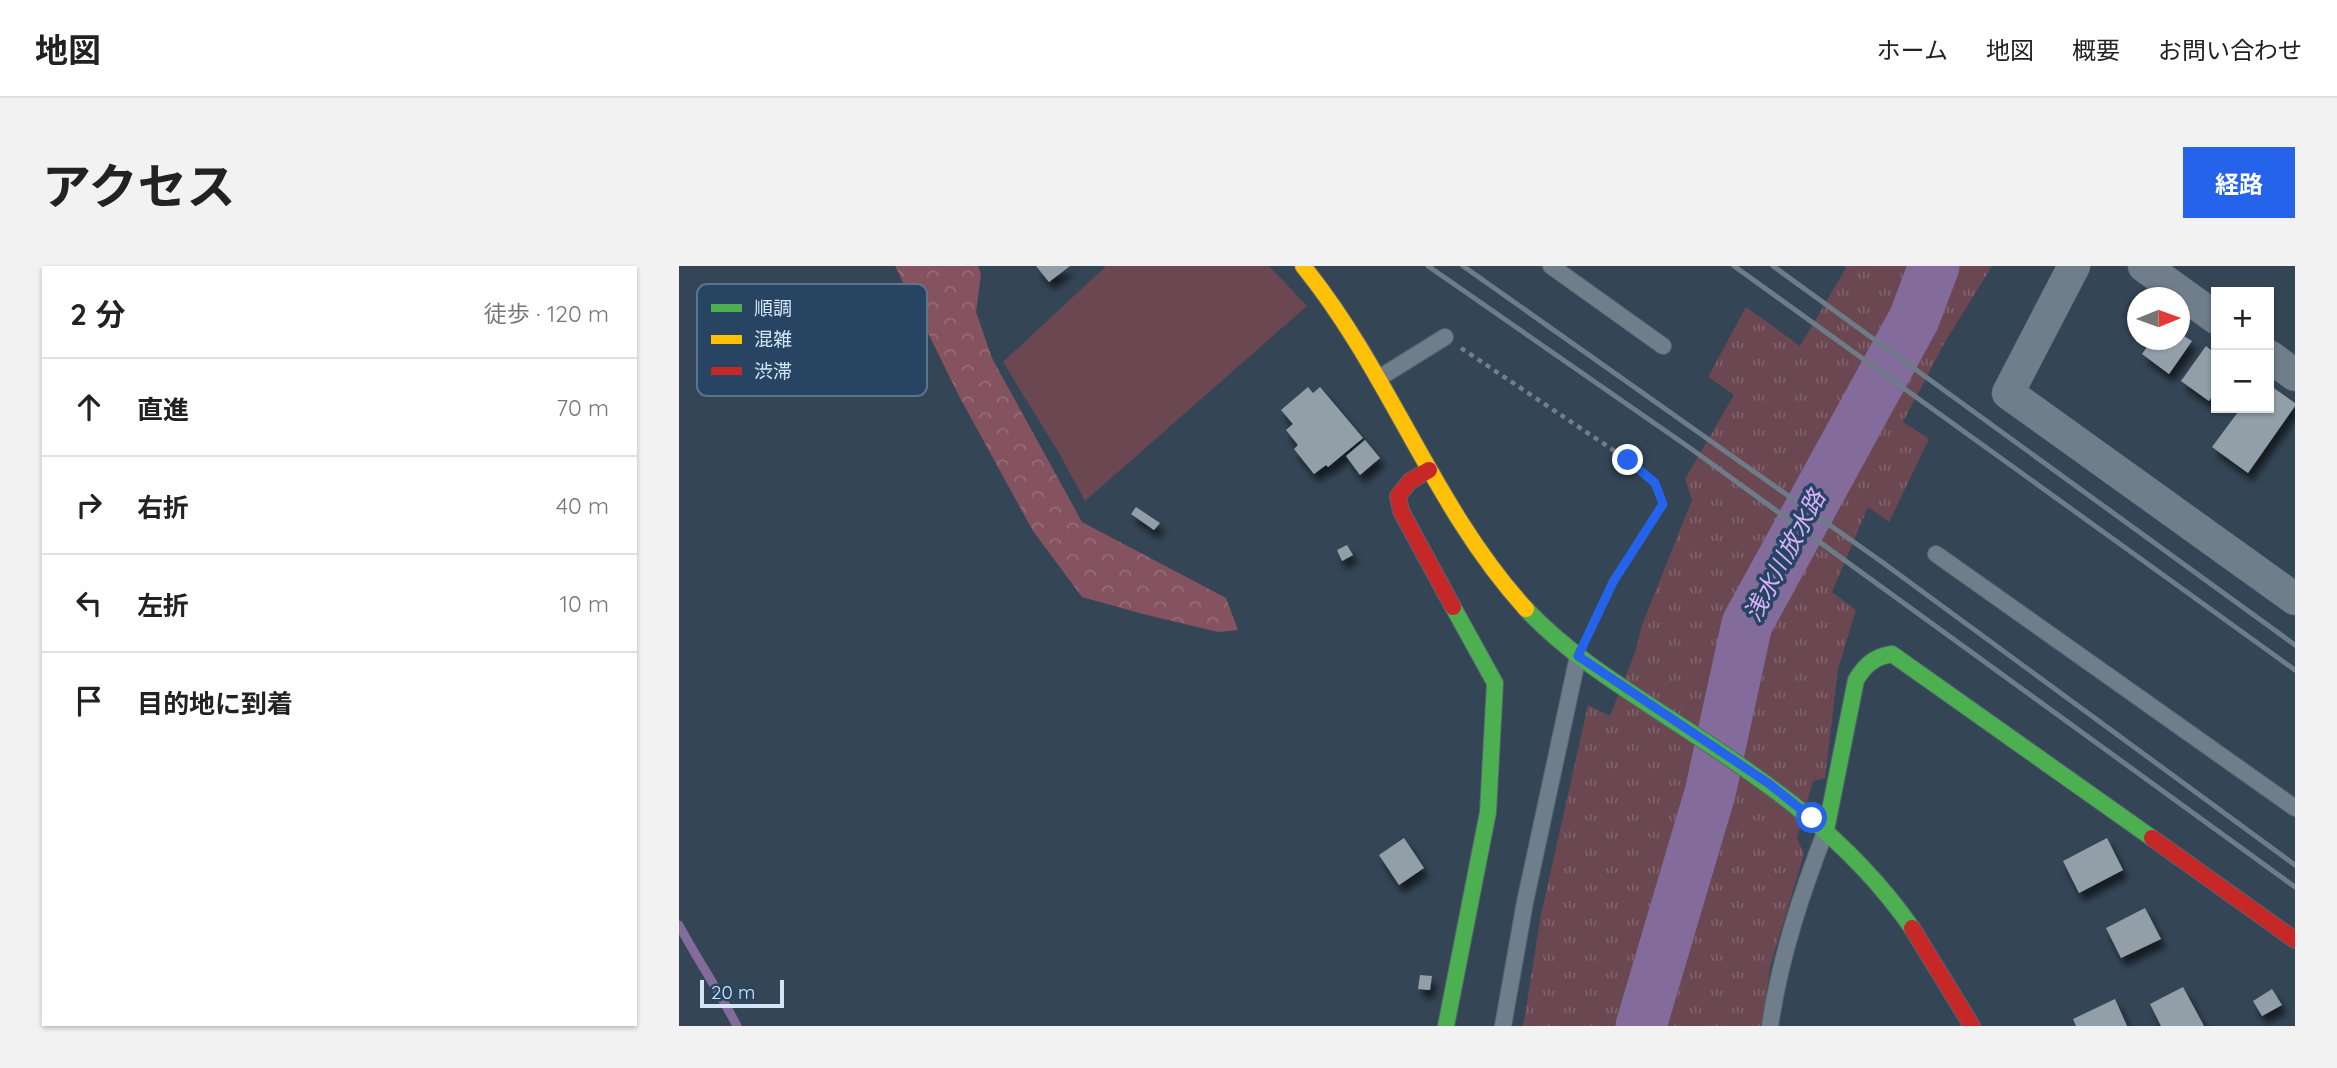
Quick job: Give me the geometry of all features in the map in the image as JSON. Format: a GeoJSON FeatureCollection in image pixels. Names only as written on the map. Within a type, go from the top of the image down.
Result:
{"type":"FeatureCollection","features":[{"type":"Feature","properties":{"kind":"street"},"geometry":{"type":"LineString","coordinates":[[1303,266],[1323,291],[1379,378],[1465,529],[1535,618],[1578,656],[1768,783],[1826,830],[1857,859],[1901,912],[1941,968],[1972,1026]]}},
{"type":"Feature","properties":{"kind":"street"},"geometry":{"type":"LineString","coordinates":[[2074,266],[2008,393],[2295,599]]}},
{"type":"Feature","properties":{"kind":"street"},"geometry":{"type":"LineString","coordinates":[[2144,266],[2211,314]]}},
{"type":"Feature","properties":{"kind":"street"},"geometry":{"type":"LineString","coordinates":[[2274,360],[2295,375]]}},
{"type":"Feature","properties":{"kind":"street"},"geometry":{"type":"LineString","coordinates":[[1429,470],[1410,481],[1398,496],[1401,512],[1495,683],[1488,812],[1445,1026]]}},
{"type":"Feature","properties":{"kind":"street"},"geometry":{"type":"LineString","coordinates":[[1826,830],[1856,680],[1866,664],[1878,655],[1892,654],[2295,940]]}},
{"type":"Feature","properties":{"kind":"lane"},"geometry":{"type":"LineString","coordinates":[[1551,266],[1663,346]]}},
{"type":"Feature","properties":{"kind":"lane"},"geometry":{"type":"LineString","coordinates":[[1379,378],[1445,337]]}},
{"type":"Feature","properties":{"kind":"lane"},"geometry":{"type":"LineString","coordinates":[[1936,554],[2295,808]]}},
{"type":"Feature","properties":{"kind":"lane"},"geometry":{"type":"LineString","coordinates":[[1503,1026],[1525,902],[1578,656]]}},
{"type":"Feature","properties":{"kind":"lane"},"geometry":{"type":"LineString","coordinates":[[1770,1026],[1777,980],[1802,894],[1826,830]]}},
{"type":"Feature","properties":{"kind":"path"},"geometry":{"type":"LineString","coordinates":[[1445,337],[1628,460],[1655,483],[1663,504],[1613,582],[1578,656]]}},
{"type":"Feature","properties":{"kind":"green space"},"geometry":{"type":"Polygon","coordinates":[[[895,266],[978,266],[981,274],[976,312],[992,358],[1082,522],[1226,598],[1238,630],[1218,632],[1082,597],[1033,531],[959,396],[927,331],[927,284],[904,284],[895,266]]]}},
{"type":"Feature","properties":{"kind":"green space"},"geometry":{"type":"Polygon","coordinates":[[[1106,266],[1269,266],[1307,306],[1085,501],[1003,362],[1106,266]]]}},
{"type":"Feature","properties":{"kind":"green space"},"geometry":{"type":"Polygon","coordinates":[[[1843,266],[1992,266],[1945,342],[1903,422],[1929,439],[1889,522],[1868,507],[1832,592],[1856,610],[1838,669],[1825,778],[1813,781],[1797,838],[1804,854],[1770,967],[1763,1026],[1523,1026],[1541,915],[1588,705],[1610,716],[1636,650],[1642,625],[1692,500],[1685,479],[1734,395],[1708,377],[1746,307],[1800,346],[1846,268],[1843,266]]]}},
{"type":"Feature","properties":{"kind":"building"},"geometry":{"type":"Polygon","coordinates":[[[1036,266],[1070,266],[1049,282],[1036,266]]]}},
{"type":"Feature","properties":{"kind":"building"},"geometry":{"type":"Polygon","coordinates":[[[2206,346],[2211,350],[2209,401],[2181,381],[2206,346]]]}},
{"type":"Feature","properties":{"kind":"building"},"geometry":{"type":"Polygon","coordinates":[[[2145,350],[2186,350],[2169,374],[2142,354],[2145,350]]]}},
{"type":"Feature","properties":{"kind":"building"},"geometry":{"type":"Polygon","coordinates":[[[1308,387],[1313,393],[1320,387],[1363,438],[1328,467],[1326,465],[1314,474],[1294,449],[1298,445],[1286,430],[1293,424],[1281,410],[1308,387]]]}},
{"type":"Feature","properties":{"kind":"building"},"geometry":{"type":"Polygon","coordinates":[[[2274,388],[2295,403],[2248,473],[2212,447],[2237,413],[2274,413],[2274,388]]]}},
{"type":"Feature","properties":{"kind":"building"},"geometry":{"type":"Polygon","coordinates":[[[1365,440],[1380,458],[1360,475],[1346,456],[1365,440]]]}},
{"type":"Feature","properties":{"kind":"building"},"geometry":{"type":"Polygon","coordinates":[[[1136,507],[1160,523],[1154,530],[1131,514],[1136,507]]]}},
{"type":"Feature","properties":{"kind":"building"},"geometry":{"type":"Polygon","coordinates":[[[1347,545],[1353,555],[1342,561],[1337,550],[1347,545]]]}},
{"type":"Feature","properties":{"kind":"building"},"geometry":{"type":"Polygon","coordinates":[[[1404,838],[1424,868],[1399,885],[1379,855],[1404,838]]]}},
{"type":"Feature","properties":{"kind":"building"},"geometry":{"type":"Polygon","coordinates":[[[2107,838],[2123,870],[2079,893],[2063,861],[2107,838]]]}},
{"type":"Feature","properties":{"kind":"building"},"geometry":{"type":"Polygon","coordinates":[[[2145,908],[2161,939],[2121,958],[2106,928],[2145,908]]]}},
{"type":"Feature","properties":{"kind":"building"},"geometry":{"type":"Polygon","coordinates":[[[1420,975],[1432,976],[1430,990],[1418,989],[1420,975]]]}},
{"type":"Feature","properties":{"kind":"building"},"geometry":{"type":"Polygon","coordinates":[[[2183,987],[2204,1026],[2161,1026],[2150,1004],[2183,987]]]}},
{"type":"Feature","properties":{"kind":"building"},"geometry":{"type":"Polygon","coordinates":[[[2272,989],[2282,1005],[2262,1016],[2253,1001],[2272,989]]]}},
{"type":"Feature","properties":{"kind":"building"},"geometry":{"type":"Polygon","coordinates":[[[2115,999],[2127,1026],[2076,1026],[2073,1019],[2115,999]]]}},
{"type":"Feature","properties":{"kind":"waterway","name":"浅水川放水路"},"geometry":{"type":"LineString","coordinates":[[1641,1026],[1710,793],[1747,624],[1914,319],[1934,266]]}},
{"type":"Feature","properties":{"kind":"waterway"},"geometry":{"type":"LineString","coordinates":[[679,925],[737,1026]]}},
{"type":"Feature","properties":{"kind":"railway"},"geometry":{"type":"LineString","coordinates":[[1428,266],[1690,448],[2295,887]]}},
{"type":"Feature","properties":{"kind":"railway"},"geometry":{"type":"LineString","coordinates":[[1463,266],[1882,562],[2295,865]]}},
{"type":"Feature","properties":{"kind":"railway"},"geometry":{"type":"LineString","coordinates":[[1734,266],[2295,670]]}},
{"type":"Feature","properties":{"kind":"railway"},"geometry":{"type":"LineString","coordinates":[[1773,266],[2295,645]]}},
{"type":"Feature","properties":{"kind":"traffic: fast"},"geometry":{"type":"LineString","coordinates":[[1446,1026],[1488,812],[1495,683],[1453,607]]}},
{"type":"Feature","properties":{"kind":"traffic: fast"},"geometry":{"type":"LineString","coordinates":[[1526,609],[1594,668],[1737,763],[1801,811],[1860,865],[1912,928]]}},
{"type":"Feature","properties":{"kind":"traffic: fast"},"geometry":{"type":"LineString","coordinates":[[1826,830],[1856,680],[1871,662],[1892,654],[2152,838]]}},
{"type":"Feature","properties":{"kind":"traffic: slow"},"geometry":{"type":"LineString","coordinates":[[1303,266],[1334,307],[1361,350],[1464,527],[1493,569],[1526,609]]}},
{"type":"Feature","properties":{"kind":"traffic: jam"},"geometry":{"type":"LineString","coordinates":[[1429,470],[1410,481],[1398,496],[1401,511],[1453,607]]}},
{"type":"Feature","properties":{"kind":"traffic: jam"},"geometry":{"type":"LineString","coordinates":[[2152,838],[2295,940]]}},
{"type":"Feature","properties":{"kind":"traffic: jam"},"geometry":{"type":"LineString","coordinates":[[1912,928],[1972,1026]]}},
{"type":"Feature","properties":{"kind":"route"},"geometry":{"type":"LineString","coordinates":[[1628,460],[1655,483],[1663,504],[1613,582],[1578,656],[1768,783],[1812,818]]}}]}
